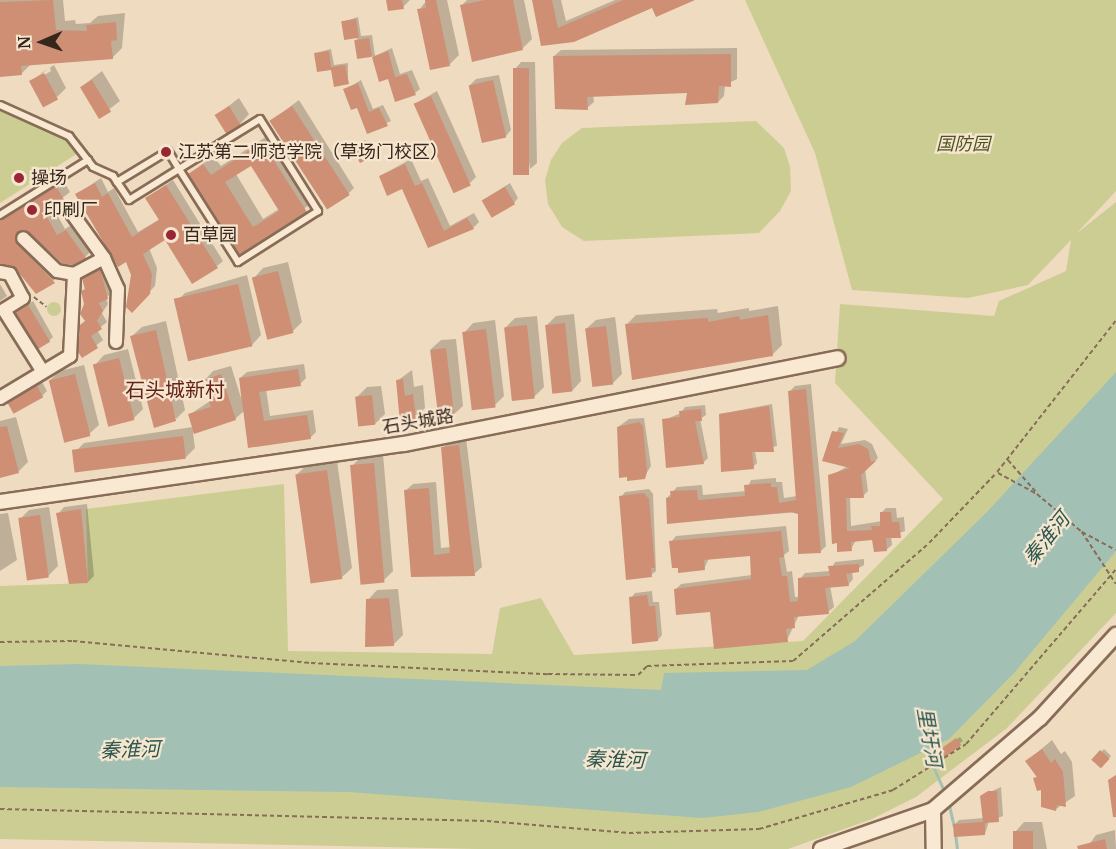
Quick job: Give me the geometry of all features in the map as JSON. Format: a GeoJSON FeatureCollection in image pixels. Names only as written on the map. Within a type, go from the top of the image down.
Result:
{"type":"FeatureCollection","features":[{"type":"Feature","properties":{"kind":"street"},"geometry":{"type":"LineString","coordinates":[[68,208],[104,258],[118,289],[116,342]]}},
{"type":"Feature","properties":{"kind":"street"},"geometry":{"type":"LineString","coordinates":[[23,238],[57,271],[74,274],[104,258]]}},
{"type":"Feature","properties":{"kind":"street"},"geometry":{"type":"LineString","coordinates":[[0,272],[9,274],[23,298],[4,310],[43,372]]}},
{"type":"Feature","properties":{"kind":"street"},"geometry":{"type":"LineString","coordinates":[[0,398],[70,356],[74,274]]}},
{"type":"Feature","properties":{"kind":"street","name":"石头城路"},"geometry":{"type":"LineString","coordinates":[[0,502],[404,444],[838,358]]}},
{"type":"Feature","properties":{"kind":"street"},"geometry":{"type":"LineString","coordinates":[[821,849],[933,810],[1040,718],[1116,637]]}},
{"type":"Feature","properties":{"kind":"street"},"geometry":{"type":"LineString","coordinates":[[933,810],[934,849]]}},
{"type":"Feature","properties":{"kind":"lane"},"geometry":{"type":"LineString","coordinates":[[0,105],[69,136],[88,160],[117,182],[129,200],[179,169],[260,119],[318,211],[238,262],[179,169],[168,152],[117,182]]}},
{"type":"Feature","properties":{"kind":"lane"},"geometry":{"type":"LineString","coordinates":[[0,215],[88,160]]}},
{"type":"Feature","properties":{"kind":"path"},"geometry":{"type":"LineString","coordinates":[[23,298],[32,292],[38,304],[46,307]]}},
{"type":"Feature","properties":{"kind":"path"},"geometry":{"type":"LineString","coordinates":[[0,642],[73,641],[311,663],[548,674],[638,675],[647,666],[794,661],[929,543],[997,472],[1116,320]]}},
{"type":"Feature","properties":{"kind":"path"},"geometry":{"type":"LineString","coordinates":[[1007,459],[1037,494],[1082,532],[1116,550]]}},
{"type":"Feature","properties":{"kind":"path"},"geometry":{"type":"LineString","coordinates":[[997,472],[1037,494]]}},
{"type":"Feature","properties":{"kind":"path"},"geometry":{"type":"LineString","coordinates":[[1082,532],[1110,579],[1116,584]]}},
{"type":"Feature","properties":{"kind":"path"},"geometry":{"type":"LineString","coordinates":[[0,808],[487,821],[629,833],[759,830],[893,790],[966,744],[1110,579],[1116,569]]}},
{"type":"Feature","properties":{"kind":"green space","name":"国防园"},"geometry":{"type":"Polygon","coordinates":[[[745,0],[1116,0],[1116,191],[1076,234],[1116,202],[1116,613],[1007,728],[916,797],[872,819],[788,849],[478,849],[0,839],[0,586],[88,583],[86,509],[284,484],[288,651],[492,654],[500,608],[541,598],[574,655],[803,641],[943,499],[835,383],[840,304],[994,316],[999,301],[1066,271],[1071,240],[1028,285],[968,298],[852,290],[815,153],[745,0]]]}},
{"type":"Feature","properties":{"kind":"green space","name":"操场"},"geometry":{"type":"Polygon","coordinates":[[[0,111],[71,141],[78,153],[0,203],[0,111]]]}},
{"type":"Feature","properties":{"kind":"green space"},"geometry":{"type":"Polygon","coordinates":[[[756,121],[784,148],[790,167],[791,191],[780,211],[759,233],[584,241],[562,227],[548,204],[545,180],[551,160],[562,143],[582,128],[756,121]]]}},
{"type":"Feature","properties":{"kind":"green space"},"geometry":{"type":"Polygon","coordinates":[[[51,302],[57,302],[61,309],[57,316],[51,316],[47,312],[47,306],[51,302]]]}},
{"type":"Feature","properties":{"kind":"water","name":"秦淮河"},"geometry":{"type":"Polygon","coordinates":[[[1116,372],[1116,551],[1014,673],[949,739],[851,787],[758,812],[702,818],[348,792],[0,787],[0,666],[79,664],[661,690],[664,673],[807,670],[855,641],[987,512],[1116,372]]]}},
{"type":"Feature","properties":{"kind":"building"},"geometry":{"type":"Polygon","coordinates":[[[53,0],[56,30],[87,31],[86,25],[116,22],[117,40],[111,41],[113,59],[21,66],[22,75],[0,77],[0,2],[53,0]]]}},
{"type":"Feature","properties":{"kind":"building"},"geometry":{"type":"Polygon","coordinates":[[[386,0],[402,0],[404,9],[388,11],[386,0]]]}},
{"type":"Feature","properties":{"kind":"building"},"geometry":{"type":"Polygon","coordinates":[[[425,0],[436,0],[450,66],[430,70],[417,9],[426,8],[425,0]]]}},
{"type":"Feature","properties":{"kind":"building"},"geometry":{"type":"Polygon","coordinates":[[[485,0],[513,0],[523,50],[472,62],[460,5],[485,0]]]}},
{"type":"Feature","properties":{"kind":"building"},"geometry":{"type":"Polygon","coordinates":[[[532,0],[552,0],[558,28],[623,0],[695,0],[656,17],[652,8],[574,42],[541,46],[532,0]]]}},
{"type":"Feature","properties":{"kind":"building"},"geometry":{"type":"Polygon","coordinates":[[[356,19],[359,38],[344,40],[341,21],[356,19]]]}},
{"type":"Feature","properties":{"kind":"building"},"geometry":{"type":"Polygon","coordinates":[[[369,38],[372,57],[357,59],[354,40],[369,38]]]}},
{"type":"Feature","properties":{"kind":"building"},"geometry":{"type":"Polygon","coordinates":[[[329,51],[331,67],[345,65],[349,84],[334,87],[331,70],[317,72],[314,53],[329,51]]]}},
{"type":"Feature","properties":{"kind":"building"},"geometry":{"type":"Polygon","coordinates":[[[388,51],[395,77],[407,74],[416,95],[395,102],[388,79],[379,82],[372,57],[388,51]]]}},
{"type":"Feature","properties":{"kind":"building"},"geometry":{"type":"Polygon","coordinates":[[[731,54],[731,87],[719,86],[718,103],[685,105],[687,93],[587,97],[588,110],[555,109],[553,56],[731,54]]]}},
{"type":"Feature","properties":{"kind":"building"},"geometry":{"type":"Polygon","coordinates":[[[513,68],[529,68],[529,175],[513,175],[513,68]]]}},
{"type":"Feature","properties":{"kind":"building"},"geometry":{"type":"Polygon","coordinates":[[[44,73],[58,99],[43,107],[29,81],[44,73]]]}},
{"type":"Feature","properties":{"kind":"building"},"geometry":{"type":"Polygon","coordinates":[[[92,80],[111,112],[99,119],[80,87],[92,80]]]}},
{"type":"Feature","properties":{"kind":"building"},"geometry":{"type":"Polygon","coordinates":[[[493,80],[506,137],[482,143],[469,86],[493,80]]]}},
{"type":"Feature","properties":{"kind":"building"},"geometry":{"type":"Polygon","coordinates":[[[358,83],[369,112],[379,108],[388,126],[367,134],[357,108],[351,110],[343,89],[358,83]]]}},
{"type":"Feature","properties":{"kind":"building"},"geometry":{"type":"Polygon","coordinates":[[[431,96],[471,186],[454,193],[414,104],[431,96]]]}},
{"type":"Feature","properties":{"kind":"building"},"geometry":{"type":"Polygon","coordinates":[[[229,106],[241,125],[226,134],[215,115],[229,106]]]}},
{"type":"Feature","properties":{"kind":"building"},"geometry":{"type":"Polygon","coordinates":[[[292,106],[350,195],[327,210],[269,121],[292,106]]]}},
{"type":"Feature","properties":{"kind":"building"},"geometry":{"type":"Polygon","coordinates":[[[262,142],[307,212],[240,255],[188,174],[203,164],[211,175],[262,142]],[[251,166],[225,182],[253,227],[279,211],[251,166]]]}},
{"type":"Feature","properties":{"kind":"building"},"geometry":{"type":"Polygon","coordinates":[[[362,142],[372,157],[360,163],[352,148],[362,142]]]}},
{"type":"Feature","properties":{"kind":"building"},"geometry":{"type":"Polygon","coordinates":[[[405,164],[415,186],[422,183],[444,231],[467,218],[474,229],[428,248],[402,189],[387,196],[379,176],[405,164]]]}},
{"type":"Feature","properties":{"kind":"building"},"geometry":{"type":"Polygon","coordinates":[[[95,183],[102,197],[108,193],[132,237],[159,220],[145,198],[166,185],[218,268],[192,284],[165,240],[143,254],[152,274],[150,294],[132,313],[126,307],[131,275],[126,262],[118,267],[75,194],[95,183]]]}},
{"type":"Feature","properties":{"kind":"building"},"geometry":{"type":"Polygon","coordinates":[[[56,186],[64,200],[44,212],[57,235],[66,230],[86,258],[73,265],[63,264],[28,232],[18,232],[17,243],[55,283],[36,294],[15,268],[0,264],[0,220],[56,186]]]}},
{"type":"Feature","properties":{"kind":"building"},"geometry":{"type":"Polygon","coordinates":[[[505,187],[515,204],[492,218],[482,200],[505,187]]]}},
{"type":"Feature","properties":{"kind":"building"},"geometry":{"type":"Polygon","coordinates":[[[100,269],[108,299],[99,303],[103,311],[97,321],[102,329],[91,336],[98,348],[82,358],[78,352],[80,325],[85,321],[80,314],[84,304],[81,291],[85,289],[82,279],[100,269]]]}},
{"type":"Feature","properties":{"kind":"building"},"geometry":{"type":"Polygon","coordinates":[[[278,271],[293,333],[267,340],[252,278],[278,271]]]}},
{"type":"Feature","properties":{"kind":"building"},"geometry":{"type":"Polygon","coordinates":[[[238,284],[252,346],[188,361],[174,299],[238,284]]]}},
{"type":"Feature","properties":{"kind":"building"},"geometry":{"type":"Polygon","coordinates":[[[28,305],[50,342],[37,350],[15,313],[28,305]]]}},
{"type":"Feature","properties":{"kind":"building"},"geometry":{"type":"Polygon","coordinates":[[[768,315],[773,356],[632,380],[625,324],[708,318],[708,322],[739,316],[740,320],[768,315]]]}},
{"type":"Feature","properties":{"kind":"building"},"geometry":{"type":"Polygon","coordinates":[[[565,323],[572,392],[552,394],[545,325],[565,323]]]}},
{"type":"Feature","properties":{"kind":"building"},"geometry":{"type":"Polygon","coordinates":[[[527,325],[535,399],[512,401],[504,327],[527,325]]]}},
{"type":"Feature","properties":{"kind":"building"},"geometry":{"type":"Polygon","coordinates":[[[606,326],[613,385],[592,387],[585,329],[606,326]]]}},
{"type":"Feature","properties":{"kind":"building"},"geometry":{"type":"Polygon","coordinates":[[[486,329],[496,407],[472,410],[462,332],[486,329]]]}},
{"type":"Feature","properties":{"kind":"building"},"geometry":{"type":"Polygon","coordinates":[[[156,330],[176,421],[154,428],[130,336],[156,330]]]}},
{"type":"Feature","properties":{"kind":"building"},"geometry":{"type":"Polygon","coordinates":[[[446,348],[454,416],[439,418],[430,350],[446,348]]]}},
{"type":"Feature","properties":{"kind":"building"},"geometry":{"type":"Polygon","coordinates":[[[119,358],[134,420],[108,427],[93,365],[119,358]]]}},
{"type":"Feature","properties":{"kind":"building"},"geometry":{"type":"Polygon","coordinates":[[[298,369],[301,386],[259,392],[264,421],[307,415],[311,439],[248,448],[239,378],[298,369]]]}},
{"type":"Feature","properties":{"kind":"building"},"geometry":{"type":"Polygon","coordinates":[[[75,374],[90,436],[64,443],[49,381],[75,374]]]}},
{"type":"Feature","properties":{"kind":"building"},"geometry":{"type":"Polygon","coordinates":[[[221,374],[236,420],[194,434],[188,414],[211,407],[202,381],[221,374]]]}},
{"type":"Feature","properties":{"kind":"building"},"geometry":{"type":"Polygon","coordinates":[[[403,379],[405,396],[413,394],[416,419],[400,423],[396,380],[403,379]]]}},
{"type":"Feature","properties":{"kind":"building"},"geometry":{"type":"Polygon","coordinates":[[[37,386],[43,397],[14,414],[7,402],[37,386]]]}},
{"type":"Feature","properties":{"kind":"building"},"geometry":{"type":"Polygon","coordinates":[[[806,389],[821,553],[798,554],[798,514],[791,512],[667,524],[666,498],[671,497],[670,491],[697,490],[698,500],[745,496],[744,485],[771,483],[771,487],[777,487],[779,503],[796,500],[788,391],[806,389]]]}},
{"type":"Feature","properties":{"kind":"building"},"geometry":{"type":"Polygon","coordinates":[[[372,395],[375,425],[358,427],[355,397],[372,395]]]}},
{"type":"Feature","properties":{"kind":"building"},"geometry":{"type":"Polygon","coordinates":[[[769,406],[774,452],[752,452],[754,469],[721,472],[719,414],[769,406]]]}},
{"type":"Feature","properties":{"kind":"building"},"geometry":{"type":"Polygon","coordinates":[[[701,409],[702,421],[695,421],[704,464],[666,468],[662,419],[680,417],[679,411],[701,409]]]}},
{"type":"Feature","properties":{"kind":"building"},"geometry":{"type":"Polygon","coordinates":[[[639,422],[643,426],[647,472],[645,479],[627,481],[627,477],[619,478],[617,427],[639,422]]]}},
{"type":"Feature","properties":{"kind":"building"},"geometry":{"type":"Polygon","coordinates":[[[7,426],[19,473],[0,478],[0,427],[7,426]]]}},
{"type":"Feature","properties":{"kind":"building"},"geometry":{"type":"Polygon","coordinates":[[[832,431],[844,433],[838,448],[859,444],[868,449],[871,462],[877,460],[861,475],[864,498],[846,498],[847,531],[872,530],[871,526],[880,526],[880,512],[891,512],[892,522],[899,522],[901,538],[886,538],[887,551],[874,552],[872,540],[851,542],[852,551],[837,552],[837,543],[832,544],[828,475],[850,468],[822,461],[832,431]]]}},
{"type":"Feature","properties":{"kind":"building"},"geometry":{"type":"Polygon","coordinates":[[[183,436],[186,459],[75,472],[72,450],[183,436]]]}},
{"type":"Feature","properties":{"kind":"building"},"geometry":{"type":"Polygon","coordinates":[[[459,445],[475,576],[411,577],[404,490],[429,488],[434,555],[450,553],[441,447],[459,445]]]}},
{"type":"Feature","properties":{"kind":"building"},"geometry":{"type":"Polygon","coordinates":[[[374,463],[384,583],[361,585],[350,465],[374,463]]]}},
{"type":"Feature","properties":{"kind":"building"},"geometry":{"type":"Polygon","coordinates":[[[327,470],[342,579],[311,583],[295,474],[327,470]]]}},
{"type":"Feature","properties":{"kind":"building"},"geometry":{"type":"Polygon","coordinates":[[[644,493],[649,499],[655,568],[651,568],[652,577],[626,580],[619,496],[644,493]]]}},
{"type":"Feature","properties":{"kind":"building"},"geometry":{"type":"Polygon","coordinates":[[[81,509],[88,583],[69,584],[56,513],[81,509]]]}},
{"type":"Feature","properties":{"kind":"building"},"geometry":{"type":"Polygon","coordinates":[[[40,515],[49,577],[27,580],[18,518],[40,515]]]}},
{"type":"Feature","properties":{"kind":"building"},"geometry":{"type":"Polygon","coordinates":[[[781,531],[784,557],[779,558],[782,576],[787,576],[790,602],[798,601],[798,578],[830,576],[828,566],[859,564],[859,572],[846,574],[849,586],[825,588],[829,614],[794,617],[795,628],[786,629],[788,642],[714,649],[710,612],[676,615],[674,589],[751,579],[750,556],[704,560],[705,570],[678,573],[678,568],[672,568],[669,541],[781,531]]]}},
{"type":"Feature","properties":{"kind":"building"},"geometry":{"type":"Polygon","coordinates":[[[647,595],[649,606],[655,606],[658,641],[632,644],[629,597],[647,595]]]}},
{"type":"Feature","properties":{"kind":"building"},"geometry":{"type":"Polygon","coordinates":[[[389,598],[394,646],[365,647],[366,599],[389,598]]]}},
{"type":"Feature","properties":{"kind":"building"},"geometry":{"type":"Polygon","coordinates":[[[956,738],[961,745],[939,761],[934,754],[956,738]]]}},
{"type":"Feature","properties":{"kind":"building"},"geometry":{"type":"Polygon","coordinates":[[[1042,749],[1051,763],[1055,759],[1063,772],[1066,807],[1057,805],[1056,811],[1041,807],[1041,790],[1037,791],[1033,778],[1037,777],[1025,761],[1042,749]]]}},
{"type":"Feature","properties":{"kind":"building"},"geometry":{"type":"Polygon","coordinates":[[[1100,750],[1110,759],[1101,768],[1091,760],[1100,750]]]}},
{"type":"Feature","properties":{"kind":"building"},"geometry":{"type":"Polygon","coordinates":[[[1116,775],[1116,817],[1113,817],[1108,780],[1116,775]]]}},
{"type":"Feature","properties":{"kind":"building"},"geometry":{"type":"Polygon","coordinates":[[[988,791],[997,791],[999,822],[985,823],[985,835],[954,837],[953,824],[983,822],[980,796],[988,791]]]}},
{"type":"Feature","properties":{"kind":"building"},"geometry":{"type":"Polygon","coordinates":[[[1013,831],[1033,831],[1033,849],[1013,849],[1013,831]]]}},
{"type":"Feature","properties":{"kind":"building"},"geometry":{"type":"Polygon","coordinates":[[[1105,839],[1107,849],[1078,849],[1077,846],[1105,839]]]}},
{"type":"Feature","properties":{"kind":"waterway","name":"里圩河"},"geometry":{"type":"LineString","coordinates":[[929,745],[932,764],[946,795]]}},
{"type":"Feature","properties":{"kind":"waterway","name":"里圩河"},"geometry":{"type":"LineString","coordinates":[[948,801],[954,826]]}},
{"type":"Feature","properties":{"kind":"waterway","name":"里圩河"},"geometry":{"type":"LineString","coordinates":[[955,833],[957,849]]}},
{"type":"Feature","properties":{"kind":"place","name":"江苏第二师范学院（草场门校区）"},"geometry":{"type":"Point","coordinates":[166,152]}},
{"type":"Feature","properties":{"kind":"place","name":"操场"},"geometry":{"type":"Point","coordinates":[19,178]}},
{"type":"Feature","properties":{"kind":"place","name":"印刷厂"},"geometry":{"type":"Point","coordinates":[32,210]}},
{"type":"Feature","properties":{"kind":"place","name":"百草园"},"geometry":{"type":"Point","coordinates":[171,235]}},
{"type":"Feature","properties":{"kind":"district","name":"石头城新村"},"geometry":{"type":"Point","coordinates":[175,389]}}]}
